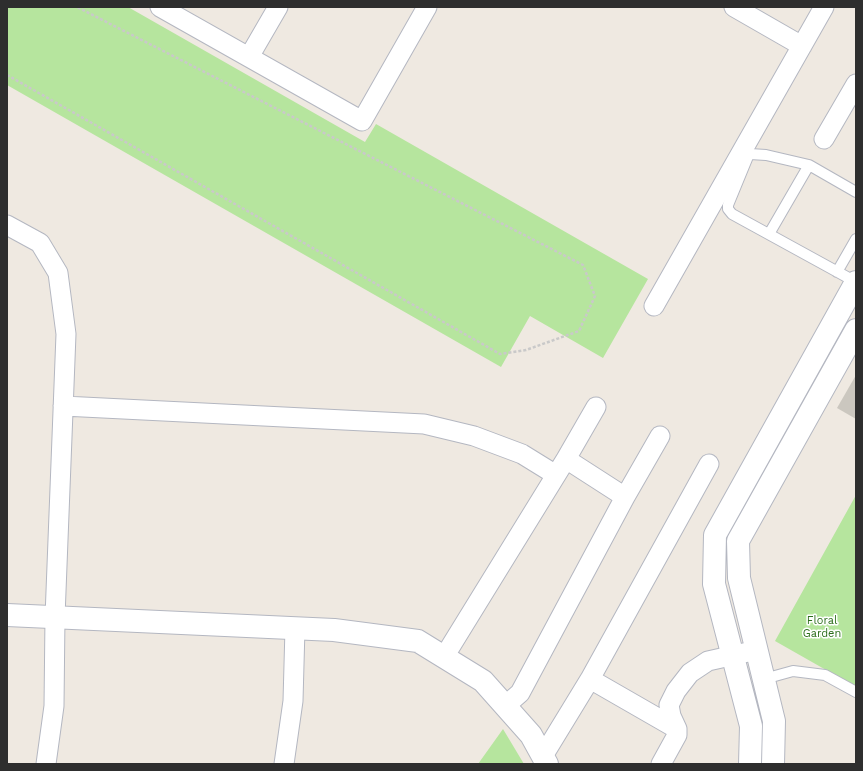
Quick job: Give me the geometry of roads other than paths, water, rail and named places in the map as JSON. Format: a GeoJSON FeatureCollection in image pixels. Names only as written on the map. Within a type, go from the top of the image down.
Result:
{"type":"FeatureCollection","features":[{"type":"Feature","properties":{"kind":"street"},"geometry":{"type":"LineString","coordinates":[[160,7],[362,121],[427,7]]}},
{"type":"Feature","properties":{"kind":"street"},"geometry":{"type":"LineString","coordinates":[[249,57],[278,7]]}},
{"type":"Feature","properties":{"kind":"street"},"geometry":{"type":"LineString","coordinates":[[734,7],[802,46]]}},
{"type":"Feature","properties":{"kind":"street"},"geometry":{"type":"LineString","coordinates":[[654,306],[746,152],[824,7]]}},
{"type":"Feature","properties":{"kind":"street"},"geometry":{"type":"LineString","coordinates":[[824,139],[856,84]]}},
{"type":"Feature","properties":{"kind":"street"},"geometry":{"type":"LineString","coordinates":[[7,225],[40,243],[58,273],[66,334],[55,617],[54,706],[46,764]]}},
{"type":"Feature","properties":{"kind":"street"},"geometry":{"type":"LineString","coordinates":[[750,764],[751,726],[714,584],[715,535],[856,282]]}},
{"type":"Feature","properties":{"kind":"street"},"geometry":{"type":"LineString","coordinates":[[774,764],[774,721],[739,578],[738,541],[856,330]]}},
{"type":"Feature","properties":{"kind":"street"},"geometry":{"type":"LineString","coordinates":[[63,406],[424,424],[474,436],[561,467],[625,497]]}},
{"type":"Feature","properties":{"kind":"street"},"geometry":{"type":"LineString","coordinates":[[444,657],[561,467],[596,407]]}},
{"type":"Feature","properties":{"kind":"street"},"geometry":{"type":"LineString","coordinates":[[505,706],[520,693],[625,497],[660,436]]}},
{"type":"Feature","properties":{"kind":"street"},"geometry":{"type":"LineString","coordinates":[[545,760],[709,464]]}},
{"type":"Feature","properties":{"kind":"street"},"geometry":{"type":"LineString","coordinates":[[7,615],[334,630],[418,641],[484,681],[531,735],[545,760]]}},
{"type":"Feature","properties":{"kind":"street"},"geometry":{"type":"LineString","coordinates":[[284,764],[293,701],[295,628]]}},
{"type":"Feature","properties":{"kind":"street"},"geometry":{"type":"LineString","coordinates":[[661,764],[677,735],[677,729],[671,716],[669,705],[676,692],[690,673],[708,661],[757,650]]}},
{"type":"Feature","properties":{"kind":"street"},"geometry":{"type":"LineString","coordinates":[[590,679],[677,729]]}},
{"type":"Feature","properties":{"kind":"lane"},"geometry":{"type":"LineString","coordinates":[[856,192],[809,165],[746,152],[728,204],[728,209],[732,214],[856,282]]}},
{"type":"Feature","properties":{"kind":"lane"},"geometry":{"type":"LineString","coordinates":[[769,234],[809,165]]}},
{"type":"Feature","properties":{"kind":"lane"},"geometry":{"type":"LineString","coordinates":[[837,272],[856,239]]}},
{"type":"Feature","properties":{"kind":"lane"},"geometry":{"type":"LineString","coordinates":[[764,679],[793,671],[819,674],[825,675],[856,692]]}},
{"type":"Feature","properties":{"kind":"park label","name":"Floral Garden"},"geometry":{"type":"Point","coordinates":[822,627]}}]}
